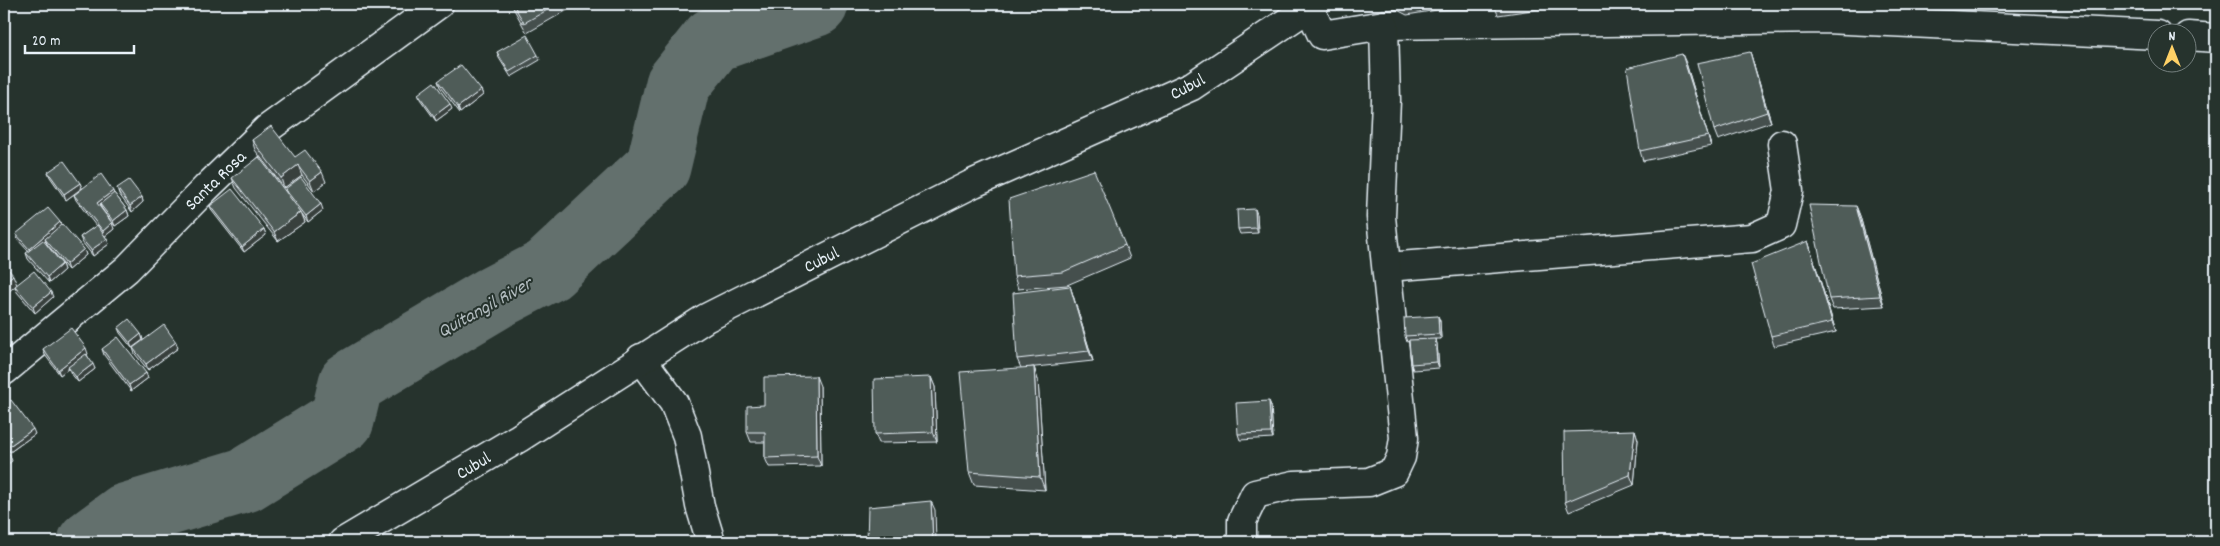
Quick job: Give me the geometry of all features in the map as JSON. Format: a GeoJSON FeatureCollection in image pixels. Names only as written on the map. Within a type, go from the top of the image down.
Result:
{"type":"FeatureCollection","features":[{"type":"Feature","properties":{"kind":"street","name":"Santa Rosa"},"geometry":{"type":"LineString","coordinates":[[4,372],[127,269],[267,129],[439,4]]}},
{"type":"Feature","properties":{"kind":"street"},"geometry":{"type":"LineString","coordinates":[[1312,5],[1322,35],[1384,25],[1826,18],[2148,34]]}},
{"type":"Feature","properties":{"kind":"street","name":"Cubul"},"geometry":{"type":"LineString","coordinates":[[343,542],[519,438],[706,318],[974,183],[1192,86],[1312,5]]}},
{"type":"Feature","properties":{"kind":"street"},"geometry":{"type":"LineString","coordinates":[[1242,542],[1242,521],[1255,494],[1294,485],[1369,482],[1394,472],[1401,457],[1404,438],[1381,217],[1386,100],[1384,25]]}},
{"type":"Feature","properties":{"kind":"street"},"geometry":{"type":"LineString","coordinates":[[2198,37],[2216,38]]}},
{"type":"Feature","properties":{"kind":"street"},"geometry":{"type":"LineString","coordinates":[[1387,267],[1752,238],[1781,225],[1789,190],[1782,144]]}},
{"type":"Feature","properties":{"kind":"street"},"geometry":{"type":"LineString","coordinates":[[641,358],[674,403],[688,436],[700,506],[711,542]]}},
{"type":"Feature","properties":{"kind":"building"},"geometry":{"type":"Polygon","coordinates":[[[513,4],[558,4],[524,23],[513,4]]]}},
{"type":"Feature","properties":{"kind":"building"},"geometry":{"type":"Polygon","coordinates":[[[527,35],[538,55],[509,72],[497,52],[527,35]]]}},
{"type":"Feature","properties":{"kind":"building"},"geometry":{"type":"Polygon","coordinates":[[[1750,52],[1767,112],[1714,130],[1697,63],[1750,52]]]}},
{"type":"Feature","properties":{"kind":"building"},"geometry":{"type":"Polygon","coordinates":[[[1682,54],[1708,136],[1640,151],[1627,68],[1682,54]]]}},
{"type":"Feature","properties":{"kind":"building"},"geometry":{"type":"Polygon","coordinates":[[[461,65],[481,90],[458,107],[438,81],[461,65]]]}},
{"type":"Feature","properties":{"kind":"building"},"geometry":{"type":"Polygon","coordinates":[[[434,82],[450,104],[434,116],[418,94],[434,82]]]}},
{"type":"Feature","properties":{"kind":"building"},"geometry":{"type":"Polygon","coordinates":[[[271,126],[295,157],[305,150],[322,172],[310,181],[298,165],[281,178],[252,140],[271,126]]]}},
{"type":"Feature","properties":{"kind":"building"},"geometry":{"type":"Polygon","coordinates":[[[259,157],[301,212],[274,232],[232,178],[259,157]]]}},
{"type":"Feature","properties":{"kind":"building"},"geometry":{"type":"Polygon","coordinates":[[[64,161],[80,183],[64,194],[48,172],[64,161]]]}},
{"type":"Feature","properties":{"kind":"building"},"geometry":{"type":"Polygon","coordinates":[[[1094,170],[1125,245],[1063,272],[1014,276],[1009,199],[1094,170]]]}},
{"type":"Feature","properties":{"kind":"building"},"geometry":{"type":"Polygon","coordinates":[[[101,174],[113,191],[97,203],[112,223],[103,231],[74,195],[101,174]]]}},
{"type":"Feature","properties":{"kind":"building"},"geometry":{"type":"Polygon","coordinates":[[[301,177],[321,204],[306,216],[285,189],[301,177]]]}},
{"type":"Feature","properties":{"kind":"building"},"geometry":{"type":"Polygon","coordinates":[[[129,180],[142,197],[130,206],[117,188],[129,180]]]}},
{"type":"Feature","properties":{"kind":"building"},"geometry":{"type":"Polygon","coordinates":[[[232,189],[264,229],[242,247],[210,206],[232,189]]]}},
{"type":"Feature","properties":{"kind":"building"},"geometry":{"type":"Polygon","coordinates":[[[114,193],[127,210],[113,221],[100,204],[114,193]]]}},
{"type":"Feature","properties":{"kind":"building"},"geometry":{"type":"Polygon","coordinates":[[[1809,205],[1856,206],[1880,296],[1829,299],[1809,205]]]}},
{"type":"Feature","properties":{"kind":"building"},"geometry":{"type":"Polygon","coordinates":[[[48,208],[60,222],[29,249],[16,234],[48,208]]]}},
{"type":"Feature","properties":{"kind":"building"},"geometry":{"type":"Polygon","coordinates":[[[1255,209],[1256,228],[1238,229],[1237,210],[1255,209]]]}},
{"type":"Feature","properties":{"kind":"building"},"geometry":{"type":"Polygon","coordinates":[[[62,224],[84,249],[66,264],[45,239],[62,224]]]}},
{"type":"Feature","properties":{"kind":"building"},"geometry":{"type":"Polygon","coordinates":[[[97,225],[107,239],[91,250],[80,237],[97,225]]]}},
{"type":"Feature","properties":{"kind":"building"},"geometry":{"type":"Polygon","coordinates":[[[43,240],[62,264],[47,277],[26,253],[43,240]]]}},
{"type":"Feature","properties":{"kind":"building"},"geometry":{"type":"Polygon","coordinates":[[[1808,241],[1832,322],[1771,336],[1751,264],[1808,241]]]}},
{"type":"Feature","properties":{"kind":"building"},"geometry":{"type":"Polygon","coordinates":[[[4,264],[13,275],[4,283],[4,264]]]}},
{"type":"Feature","properties":{"kind":"building"},"geometry":{"type":"Polygon","coordinates":[[[34,271],[51,292],[33,307],[15,286],[34,271]]]}},
{"type":"Feature","properties":{"kind":"building"},"geometry":{"type":"Polygon","coordinates":[[[1070,286],[1089,351],[1017,359],[1013,293],[1070,286]]]}},
{"type":"Feature","properties":{"kind":"building"},"geometry":{"type":"Polygon","coordinates":[[[1438,316],[1439,334],[1405,336],[1404,318],[1438,316]]]}},
{"type":"Feature","properties":{"kind":"building"},"geometry":{"type":"Polygon","coordinates":[[[129,319],[141,334],[130,343],[118,328],[129,319]]]}},
{"type":"Feature","properties":{"kind":"building"},"geometry":{"type":"Polygon","coordinates":[[[164,325],[176,342],[146,364],[133,348],[164,325]]]}},
{"type":"Feature","properties":{"kind":"building"},"geometry":{"type":"Polygon","coordinates":[[[71,328],[86,348],[58,370],[43,349],[71,328]]]}},
{"type":"Feature","properties":{"kind":"building"},"geometry":{"type":"Polygon","coordinates":[[[118,337],[146,373],[129,385],[102,349],[118,337]]]}},
{"type":"Feature","properties":{"kind":"building"},"geometry":{"type":"Polygon","coordinates":[[[1435,339],[1437,362],[1411,364],[1409,340],[1435,339]]]}},
{"type":"Feature","properties":{"kind":"building"},"geometry":{"type":"Polygon","coordinates":[[[86,354],[93,364],[76,377],[68,367],[86,354]]]}},
{"type":"Feature","properties":{"kind":"building"},"geometry":{"type":"Polygon","coordinates":[[[1034,367],[1040,477],[969,472],[960,372],[1034,367]]]}},
{"type":"Feature","properties":{"kind":"building"},"geometry":{"type":"Polygon","coordinates":[[[816,376],[817,456],[765,458],[765,432],[747,432],[747,406],[764,405],[764,377],[816,376]]]}},
{"type":"Feature","properties":{"kind":"building"},"geometry":{"type":"Polygon","coordinates":[[[931,377],[933,432],[875,434],[874,379],[931,377]]]}},
{"type":"Feature","properties":{"kind":"building"},"geometry":{"type":"Polygon","coordinates":[[[11,400],[33,429],[8,447],[4,441],[4,405],[11,400]]]}},
{"type":"Feature","properties":{"kind":"building"},"geometry":{"type":"Polygon","coordinates":[[[1269,401],[1271,433],[1238,434],[1236,403],[1269,401]]]}},
{"type":"Feature","properties":{"kind":"building"},"geometry":{"type":"Polygon","coordinates":[[[1635,430],[1630,475],[1565,502],[1564,432],[1635,430]]]}},
{"type":"Feature","properties":{"kind":"building"},"geometry":{"type":"Polygon","coordinates":[[[4,447],[10,455],[4,460],[4,447]]]}},
{"type":"Feature","properties":{"kind":"building"},"geometry":{"type":"Polygon","coordinates":[[[931,501],[933,542],[867,542],[868,507],[931,501]]]}},
{"type":"Feature","properties":{"kind":"waterway","name":"Quitangil River"},"geometry":{"type":"LineString","coordinates":[[90,542],[125,516],[245,480],[342,420],[351,383],[494,298],[548,270],[658,167],[678,84],[713,40],[816,4]]}}]}
